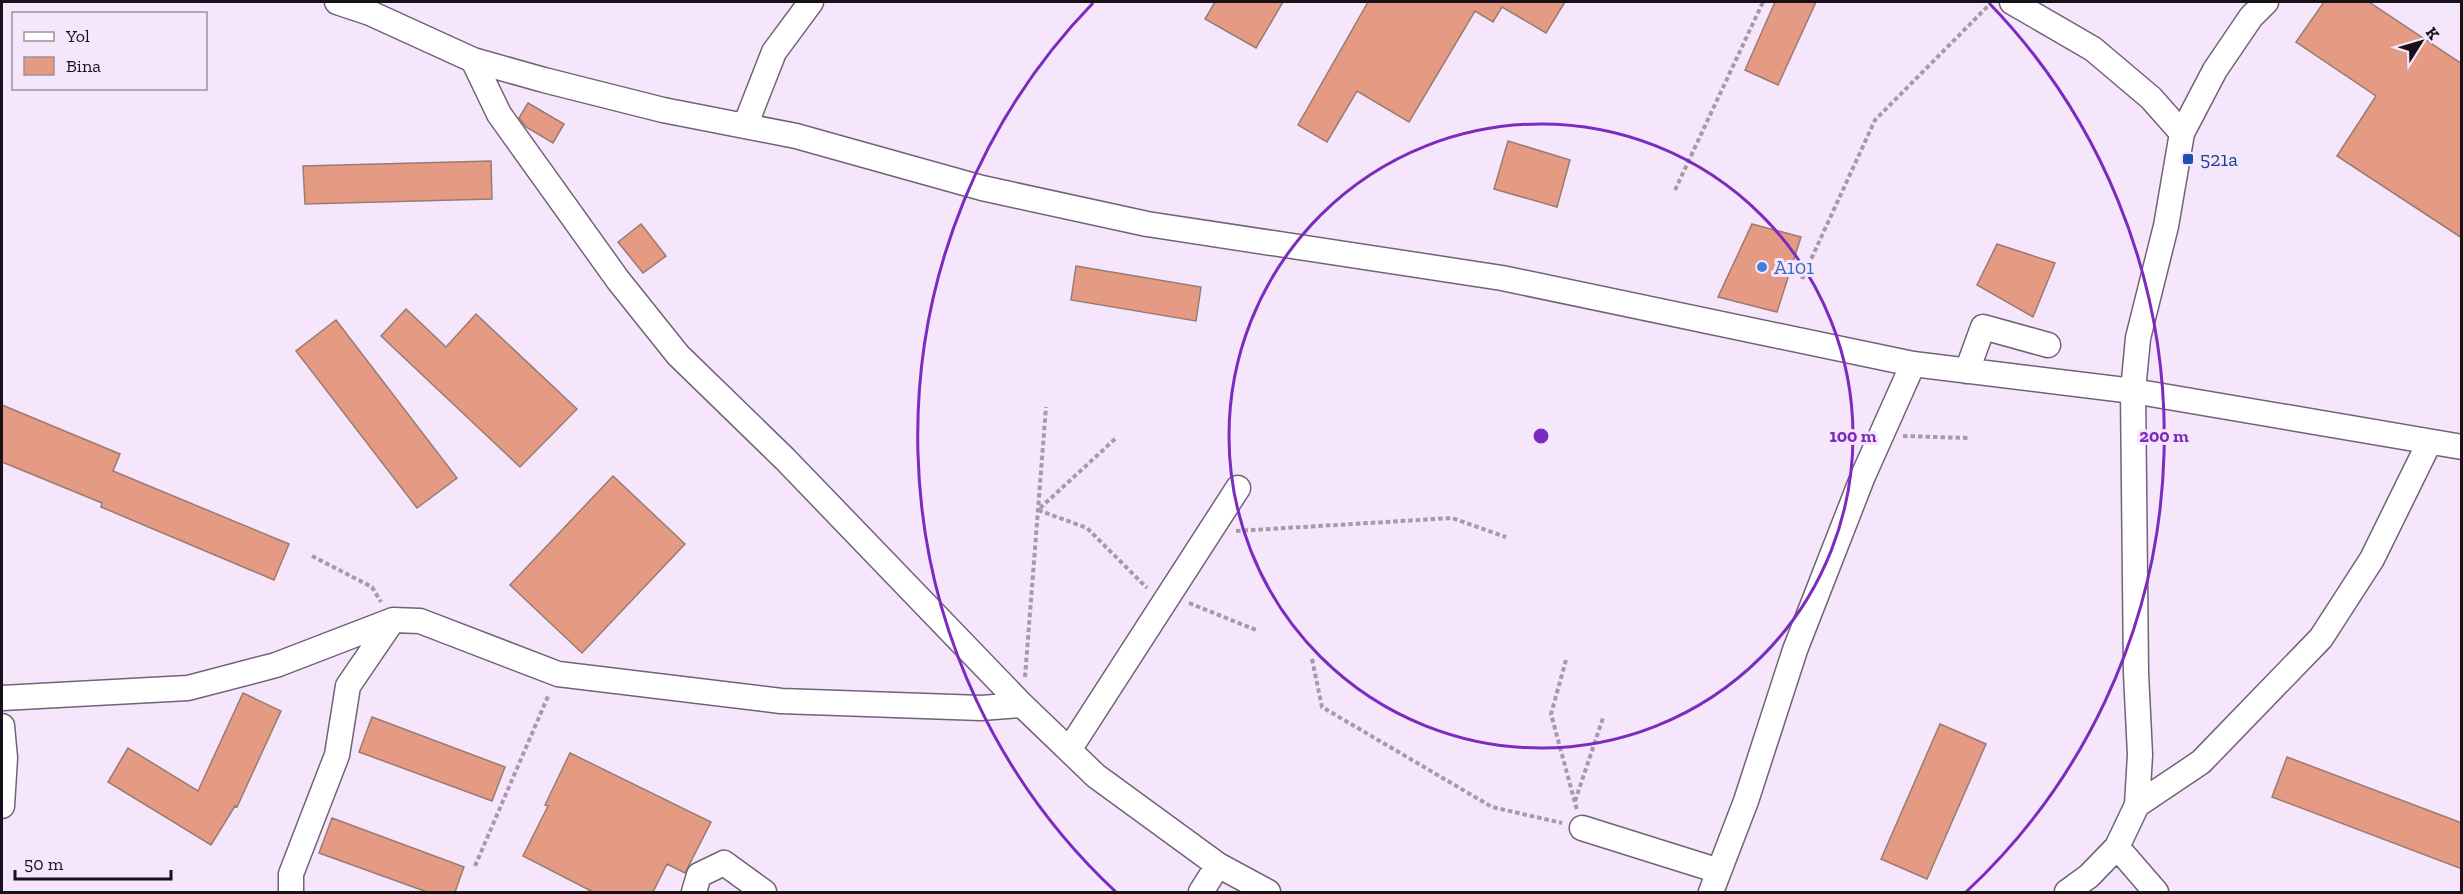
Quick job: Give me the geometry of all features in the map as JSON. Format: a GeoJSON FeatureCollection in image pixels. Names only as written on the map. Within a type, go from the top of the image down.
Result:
{"type":"FeatureCollection","features":[{"type":"Feature","properties":{"kind":"street"},"geometry":{"type":"LineString","coordinates":[[337,2],[370,13],[473,60],[544,81],[663,110],[796,136],[982,188],[1146,224],[1502,278],[1913,364],[2133,391],[2462,447]]}},
{"type":"Feature","properties":{"kind":"street"},"geometry":{"type":"LineString","coordinates":[[745,126],[774,52],[811,2]]}},
{"type":"Feature","properties":{"kind":"street"},"geometry":{"type":"LineString","coordinates":[[2012,2],[2093,49],[2151,98],[2182,133]]}},
{"type":"Feature","properties":{"kind":"street"},"geometry":{"type":"LineString","coordinates":[[2067,892],[2089,876],[2117,847],[2137,805],[2140,755],[2136,673],[2133,391],[2138,338],[2166,226],[2182,133],[2215,70],[2251,17],[2266,2]]}},
{"type":"Feature","properties":{"kind":"street"},"geometry":{"type":"LineString","coordinates":[[473,60],[499,114],[618,280],[678,355],[785,459],[1022,705],[1096,776],[1218,865],[1268,892]]}},
{"type":"Feature","properties":{"kind":"street"},"geometry":{"type":"LineString","coordinates":[[1967,371],[1983,327],[2048,345]]}},
{"type":"Feature","properties":{"kind":"street"},"geometry":{"type":"LineString","coordinates":[[1582,828],[1715,882],[1746,801],[1795,650],[1881,436],[1913,364]]}},
{"type":"Feature","properties":{"kind":"street"},"geometry":{"type":"LineString","coordinates":[[2137,805],[2201,762],[2321,638],[2372,559],[2429,442]]}},
{"type":"Feature","properties":{"kind":"street"},"geometry":{"type":"LineString","coordinates":[[1069,750],[1238,488]]}},
{"type":"Feature","properties":{"kind":"street"},"geometry":{"type":"LineString","coordinates":[[2,698],[188,688],[276,665],[393,620],[420,621],[558,674],[781,701],[981,708],[1022,705]]}},
{"type":"Feature","properties":{"kind":"street"},"geometry":{"type":"LineString","coordinates":[[291,892],[291,874],[337,755],[348,686],[393,620]]}},
{"type":"Feature","properties":{"kind":"street"},"geometry":{"type":"LineString","coordinates":[[2,726],[5,758],[2,806]]}},
{"type":"Feature","properties":{"kind":"street"},"geometry":{"type":"LineString","coordinates":[[2117,847],[2156,892]]}},
{"type":"Feature","properties":{"kind":"street"},"geometry":{"type":"LineString","coordinates":[[694,892],[699,875],[724,863],[764,892]]}},
{"type":"Feature","properties":{"kind":"street"},"geometry":{"type":"LineString","coordinates":[[1201,892],[1218,865]]}},
{"type":"Feature","properties":{"kind":"path"},"geometry":{"type":"LineString","coordinates":[[1675,190],[1763,2]]}},
{"type":"Feature","properties":{"kind":"path"},"geometry":{"type":"LineString","coordinates":[[1802,279],[1875,120],[1992,2]]}},
{"type":"Feature","properties":{"kind":"path"},"geometry":{"type":"LineString","coordinates":[[1022,705],[1046,407]]}},
{"type":"Feature","properties":{"kind":"path"},"geometry":{"type":"LineString","coordinates":[[1881,436],[1968,438]]}},
{"type":"Feature","properties":{"kind":"path"},"geometry":{"type":"LineString","coordinates":[[1038,510],[1115,439]]}},
{"type":"Feature","properties":{"kind":"path"},"geometry":{"type":"LineString","coordinates":[[1038,510],[1087,528],[1166,600],[1256,630]]}},
{"type":"Feature","properties":{"kind":"path"},"geometry":{"type":"LineString","coordinates":[[1208,533],[1452,518],[1506,537]]}},
{"type":"Feature","properties":{"kind":"path"},"geometry":{"type":"LineString","coordinates":[[312,556],[372,587],[393,620]]}},
{"type":"Feature","properties":{"kind":"path"},"geometry":{"type":"LineString","coordinates":[[1312,659],[1322,706],[1492,807],[1582,828],[1551,714],[1566,660]]}},
{"type":"Feature","properties":{"kind":"path"},"geometry":{"type":"LineString","coordinates":[[475,866],[558,674]]}},
{"type":"Feature","properties":{"kind":"path"},"geometry":{"type":"LineString","coordinates":[[1575,802],[1603,718]]}},
{"type":"Feature","properties":{"kind":"building"},"geometry":{"type":"Polygon","coordinates":[[[1215,2],[1283,2],[1256,48],[1205,19],[1215,2]]]}},
{"type":"Feature","properties":{"kind":"building"},"geometry":{"type":"Polygon","coordinates":[[[1368,2],[1565,2],[1546,33],[1502,7],[1493,22],[1475,11],[1409,122],[1357,91],[1327,142],[1298,125],[1368,2]]]}},
{"type":"Feature","properties":{"kind":"building"},"geometry":{"type":"Polygon","coordinates":[[[1775,2],[1816,2],[1778,85],[1745,70],[1775,2]]]}},
{"type":"Feature","properties":{"kind":"building"},"geometry":{"type":"Polygon","coordinates":[[[2324,2],[2369,2],[2462,64],[2462,238],[2337,156],[2376,96],[2296,42],[2324,2]]]}},
{"type":"Feature","properties":{"kind":"building"},"geometry":{"type":"Polygon","coordinates":[[[528,103],[564,124],[553,143],[526,127],[519,118],[528,103]]]}},
{"type":"Feature","properties":{"kind":"building"},"geometry":{"type":"Polygon","coordinates":[[[1508,141],[1570,160],[1557,207],[1494,189],[1508,141]]]}},
{"type":"Feature","properties":{"kind":"building"},"geometry":{"type":"Polygon","coordinates":[[[491,161],[492,199],[305,204],[303,166],[491,161]]]}},
{"type":"Feature","properties":{"kind":"building"},"geometry":{"type":"Polygon","coordinates":[[[641,224],[666,256],[643,273],[618,242],[641,224]]]}},
{"type":"Feature","properties":{"kind":"building","name":"A101"},"geometry":{"type":"Polygon","coordinates":[[[1752,224],[1801,237],[1777,312],[1718,297],[1752,224]]]}},
{"type":"Feature","properties":{"kind":"building"},"geometry":{"type":"Polygon","coordinates":[[[1997,244],[2055,263],[2033,317],[1977,285],[1997,244]]]}},
{"type":"Feature","properties":{"kind":"building"},"geometry":{"type":"Polygon","coordinates":[[[1076,266],[1201,287],[1196,321],[1071,300],[1076,266]]]}},
{"type":"Feature","properties":{"kind":"building"},"geometry":{"type":"Polygon","coordinates":[[[406,309],[446,347],[476,314],[577,409],[520,467],[381,336],[406,309]]]}},
{"type":"Feature","properties":{"kind":"building"},"geometry":{"type":"Polygon","coordinates":[[[336,320],[457,478],[417,508],[296,351],[336,320]]]}},
{"type":"Feature","properties":{"kind":"building"},"geometry":{"type":"Polygon","coordinates":[[[2,405],[120,454],[113,471],[289,544],[274,580],[101,507],[102,503],[2,462],[2,405]]]}},
{"type":"Feature","properties":{"kind":"building"},"geometry":{"type":"Polygon","coordinates":[[[613,476],[685,544],[582,653],[510,585],[613,476]]]}},
{"type":"Feature","properties":{"kind":"building"},"geometry":{"type":"Polygon","coordinates":[[[243,693],[281,711],[237,807],[235,806],[211,845],[108,782],[128,748],[198,791],[243,693]]]}},
{"type":"Feature","properties":{"kind":"building"},"geometry":{"type":"Polygon","coordinates":[[[372,717],[505,767],[492,801],[359,752],[372,717]]]}},
{"type":"Feature","properties":{"kind":"building"},"geometry":{"type":"Polygon","coordinates":[[[1940,724],[1986,744],[1927,879],[1881,859],[1940,724]]]}},
{"type":"Feature","properties":{"kind":"building"},"geometry":{"type":"Polygon","coordinates":[[[570,753],[711,822],[685,873],[667,864],[653,892],[593,892],[523,856],[548,806],[545,805],[570,753]]]}},
{"type":"Feature","properties":{"kind":"building"},"geometry":{"type":"Polygon","coordinates":[[[2287,757],[2462,823],[2462,869],[2272,797],[2287,757]]]}},
{"type":"Feature","properties":{"kind":"building"},"geometry":{"type":"Polygon","coordinates":[[[332,818],[464,867],[455,892],[427,892],[319,853],[332,818]]]}},
{"type":"Feature","properties":{"kind":"place","name":"521a"},"geometry":{"type":"Point","coordinates":[2188,159]}},
{"type":"Feature","properties":{"kind":"place","name":"A101"},"geometry":{"type":"Point","coordinates":[1762,267]}}]}
